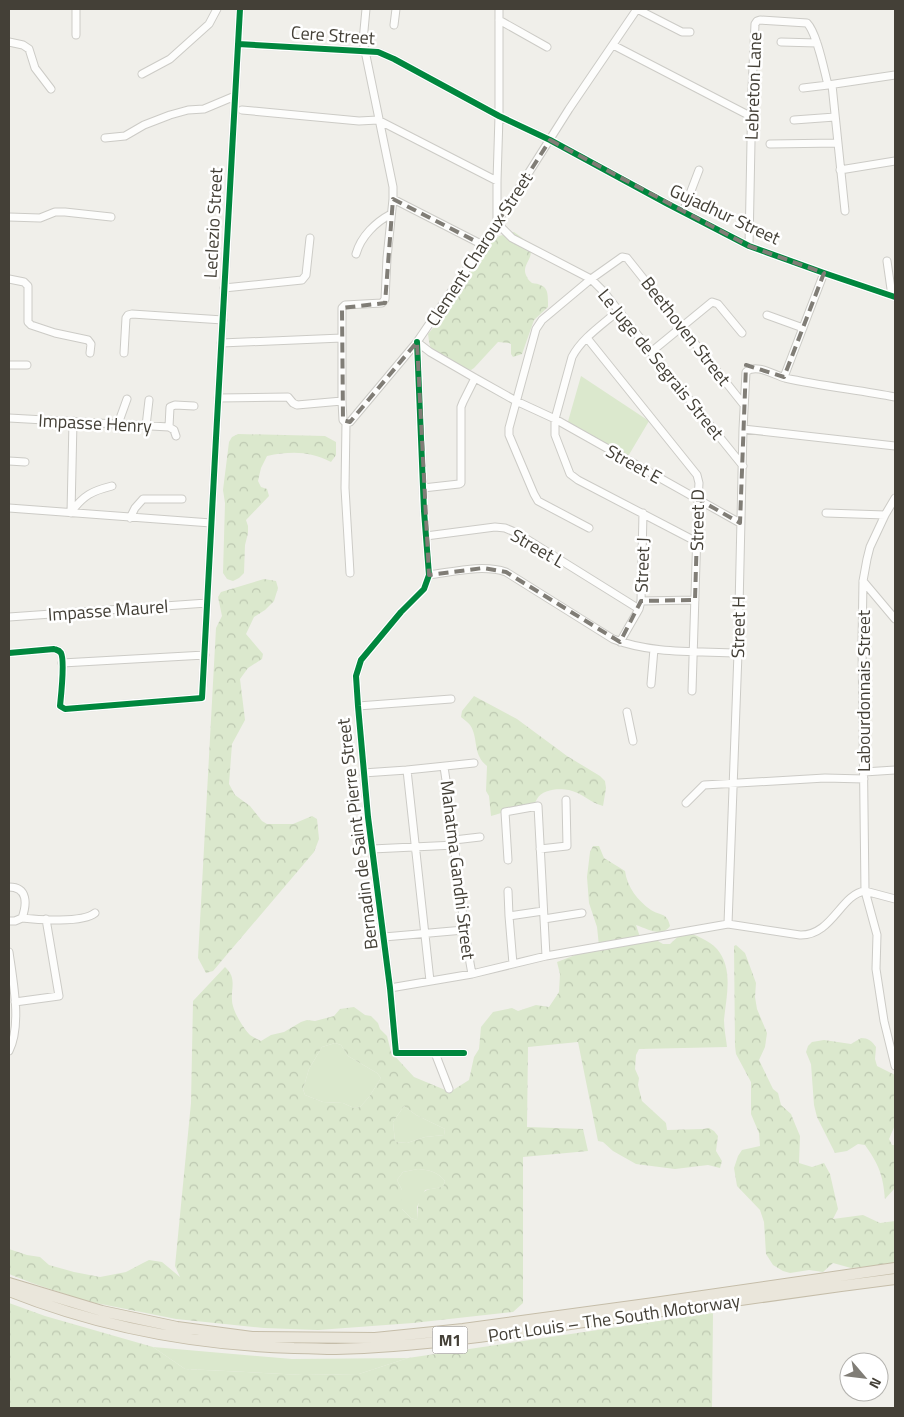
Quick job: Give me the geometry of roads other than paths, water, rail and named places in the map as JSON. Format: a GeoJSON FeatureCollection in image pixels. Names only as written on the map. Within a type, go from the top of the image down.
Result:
{"type":"FeatureCollection","features":[{"type":"Feature","properties":{"kind":"highway","name":"Port Louis – The South Motorway"},"geometry":{"type":"LineString","coordinates":[[9,1283],[102,1311],[177,1327],[252,1336],[374,1338],[463,1329],[895,1268]]}},
{"type":"Feature","properties":{"kind":"highway","name":"Port Louis – The South Motorway"},"geometry":{"type":"LineString","coordinates":[[9,1291],[35,1301],[108,1322],[178,1338],[262,1347],[335,1349],[466,1339],[895,1280]]}},
{"type":"Feature","properties":{"kind":"street"},"geometry":{"type":"LineString","coordinates":[[76,9],[76,35]]}},
{"type":"Feature","properties":{"kind":"street"},"geometry":{"type":"LineString","coordinates":[[142,74],[170,59],[209,24],[217,9]]}},
{"type":"Feature","properties":{"kind":"street","name":"Leclezio Street"},"geometry":{"type":"LineString","coordinates":[[62,663],[60,706],[65,709],[202,698],[240,9]]}},
{"type":"Feature","properties":{"kind":"street"},"geometry":{"type":"LineString","coordinates":[[350,573],[345,488],[346,423],[343,420],[342,401],[342,308],[345,305],[382,303],[385,299],[393,199],[391,178],[363,41],[366,9]]}},
{"type":"Feature","properties":{"kind":"street"},"geometry":{"type":"LineString","coordinates":[[394,26],[396,9]]}},
{"type":"Feature","properties":{"kind":"street"},"geometry":{"type":"LineString","coordinates":[[496,224],[500,116],[499,9]]}},
{"type":"Feature","properties":{"kind":"street"},"geometry":{"type":"LineString","coordinates":[[637,9],[682,32],[690,32]]}},
{"type":"Feature","properties":{"kind":"street","name":"Clement Charoux Street"},"geometry":{"type":"LineString","coordinates":[[346,423],[350,422],[418,342],[483,245],[569,109],[637,9]]}},
{"type":"Feature","properties":{"kind":"street"},"geometry":{"type":"LineString","coordinates":[[499,20],[547,47]]}},
{"type":"Feature","properties":{"kind":"street","name":"Lebreton Lane"},"geometry":{"type":"LineString","coordinates":[[749,246],[755,24],[757,21],[807,23],[810,26],[830,85],[845,211]]}},
{"type":"Feature","properties":{"kind":"street"},"geometry":{"type":"LineString","coordinates":[[9,42],[23,45],[29,49],[35,68],[51,89]]}},
{"type":"Feature","properties":{"kind":"street"},"geometry":{"type":"LineString","coordinates":[[781,42],[817,44]]}},
{"type":"Feature","properties":{"kind":"street","name":"Cere Street"},"geometry":{"type":"LineString","coordinates":[[238,44],[378,52],[550,140]]}},
{"type":"Feature","properties":{"kind":"street"},"geometry":{"type":"LineString","coordinates":[[613,45],[752,117]]}},
{"type":"Feature","properties":{"kind":"street"},"geometry":{"type":"LineString","coordinates":[[803,88],[895,75]]}},
{"type":"Feature","properties":{"kind":"street"},"geometry":{"type":"LineString","coordinates":[[105,138],[125,136],[170,115],[188,110],[204,109],[235,96]]}},
{"type":"Feature","properties":{"kind":"street"},"geometry":{"type":"LineString","coordinates":[[242,110],[358,122],[378,120],[497,181]]}},
{"type":"Feature","properties":{"kind":"street"},"geometry":{"type":"LineString","coordinates":[[794,120],[835,117]]}},
{"type":"Feature","properties":{"kind":"street","name":"Gujadhur Street"},"geometry":{"type":"LineString","coordinates":[[550,140],[749,246],[894,297]]}},
{"type":"Feature","properties":{"kind":"street"},"geometry":{"type":"LineString","coordinates":[[770,144],[838,143]]}},
{"type":"Feature","properties":{"kind":"street"},"geometry":{"type":"LineString","coordinates":[[840,170],[895,161]]}},
{"type":"Feature","properties":{"kind":"street"},"geometry":{"type":"LineString","coordinates":[[683,212],[699,170]]}},
{"type":"Feature","properties":{"kind":"street"},"geometry":{"type":"LineString","coordinates":[[393,199],[483,245]]}},
{"type":"Feature","properties":{"kind":"street"},"geometry":{"type":"LineString","coordinates":[[9,217],[40,218],[55,212],[64,212],[111,217]]}},
{"type":"Feature","properties":{"kind":"street"},"geometry":{"type":"LineString","coordinates":[[356,254],[364,237],[379,220],[391,214]]}},
{"type":"Feature","properties":{"kind":"street","name":"Le Juge de Segrais Street"},"geometry":{"type":"LineString","coordinates":[[496,224],[512,238],[591,279],[604,292],[743,466]]}},
{"type":"Feature","properties":{"kind":"street"},"geometry":{"type":"LineString","coordinates":[[224,288],[302,280],[306,275],[310,238]]}},
{"type":"Feature","properties":{"kind":"street","name":"Beethoven Street"},"geometry":{"type":"LineString","coordinates":[[591,279],[625,256],[744,405]]}},
{"type":"Feature","properties":{"kind":"street"},"geometry":{"type":"LineString","coordinates":[[887,261],[894,297]]}},
{"type":"Feature","properties":{"kind":"street"},"geometry":{"type":"LineString","coordinates":[[824,273],[784,377],[895,397]]}},
{"type":"Feature","properties":{"kind":"street"},"geometry":{"type":"LineString","coordinates":[[9,279],[24,282],[28,286],[28,322],[31,325],[55,333],[88,340],[91,344],[90,353]]}},
{"type":"Feature","properties":{"kind":"street"},"geometry":{"type":"LineString","coordinates":[[589,528],[538,501],[509,435],[509,428],[536,329],[542,320],[591,279]]}},
{"type":"Feature","properties":{"kind":"street"},"geometry":{"type":"LineString","coordinates":[[651,352],[712,302],[715,302],[742,333]]}},
{"type":"Feature","properties":{"kind":"street"},"geometry":{"type":"LineString","coordinates":[[618,311],[587,338],[572,357],[554,419],[555,435],[570,474],[578,480],[697,542]]}},
{"type":"Feature","properties":{"kind":"street"},"geometry":{"type":"LineString","coordinates":[[124,352],[126,318],[128,315],[222,320]]}},
{"type":"Feature","properties":{"kind":"street"},"geometry":{"type":"LineString","coordinates":[[767,315],[803,328]]}},
{"type":"Feature","properties":{"kind":"street"},"geometry":{"type":"LineString","coordinates":[[221,344],[342,338]]}},
{"type":"Feature","properties":{"kind":"street","name":"Street D"},"geometry":{"type":"LineString","coordinates":[[587,338],[697,475],[699,483],[692,690]]}},
{"type":"Feature","properties":{"kind":"street"},"geometry":{"type":"LineString","coordinates":[[418,342],[423,488],[429,576],[483,568],[497,569],[506,572],[620,642],[654,649],[738,654]]}},
{"type":"Feature","properties":{"kind":"street","name":"Street E"},"geometry":{"type":"LineString","coordinates":[[418,342],[430,352],[475,378],[516,401],[554,419],[740,523]]}},
{"type":"Feature","properties":{"kind":"street"},"geometry":{"type":"LineString","coordinates":[[9,365],[27,365]]}},
{"type":"Feature","properties":{"kind":"street","name":"Street H"},"geometry":{"type":"LineString","coordinates":[[728,924],[746,372],[749,369],[755,368],[784,377]]}},
{"type":"Feature","properties":{"kind":"street"},"geometry":{"type":"LineString","coordinates":[[423,488],[461,483],[461,407],[475,378]]}},
{"type":"Feature","properties":{"kind":"street"},"geometry":{"type":"LineString","coordinates":[[218,398],[288,397],[297,405],[342,401]]}},
{"type":"Feature","properties":{"kind":"street"},"geometry":{"type":"LineString","coordinates":[[118,424],[127,399]]}},
{"type":"Feature","properties":{"kind":"street"},"geometry":{"type":"LineString","coordinates":[[146,426],[149,400]]}},
{"type":"Feature","properties":{"kind":"street"},"geometry":{"type":"LineString","coordinates":[[169,427],[170,407],[174,405],[194,406]]}},
{"type":"Feature","properties":{"kind":"street","name":"Impasse Henry"},"geometry":{"type":"LineString","coordinates":[[9,418],[169,427],[174,430],[176,436]]}},
{"type":"Feature","properties":{"kind":"street"},"geometry":{"type":"LineString","coordinates":[[70,512],[73,421]]}},
{"type":"Feature","properties":{"kind":"street"},"geometry":{"type":"LineString","coordinates":[[743,429],[895,446]]}},
{"type":"Feature","properties":{"kind":"street"},"geometry":{"type":"LineString","coordinates":[[9,461],[25,462]]}},
{"type":"Feature","properties":{"kind":"street"},"geometry":{"type":"LineString","coordinates":[[70,512],[77,504],[96,490],[112,486]]}},
{"type":"Feature","properties":{"kind":"street"},"geometry":{"type":"LineString","coordinates":[[130,518],[143,498],[182,499]]}},
{"type":"Feature","properties":{"kind":"street","name":"Labourdonnais Street"},"geometry":{"type":"LineString","coordinates":[[895,500],[885,515],[870,547],[863,581],[866,891],[877,935],[876,969],[884,1021],[895,1066]]}},
{"type":"Feature","properties":{"kind":"street"},"geometry":{"type":"LineString","coordinates":[[9,508],[211,523]]}},
{"type":"Feature","properties":{"kind":"street","name":"Street J"},"geometry":{"type":"LineString","coordinates":[[620,642],[639,609],[641,601],[644,513]]}},
{"type":"Feature","properties":{"kind":"street"},"geometry":{"type":"LineString","coordinates":[[826,513],[885,515]]}},
{"type":"Feature","properties":{"kind":"street","name":"Street L"},"geometry":{"type":"LineString","coordinates":[[426,536],[495,527],[505,528],[517,533],[639,609]]}},
{"type":"Feature","properties":{"kind":"street","name":"Bernadin de Saint Pierre Street"},"geometry":{"type":"LineString","coordinates":[[429,576],[424,589],[401,612],[361,660],[356,676],[363,773],[384,937],[396,1053],[435,1053]]}},
{"type":"Feature","properties":{"kind":"street"},"geometry":{"type":"LineString","coordinates":[[863,581],[895,618]]}},
{"type":"Feature","properties":{"kind":"street"},"geometry":{"type":"LineString","coordinates":[[641,601],[696,600]]}},
{"type":"Feature","properties":{"kind":"street","name":"Impasse Maurel"},"geometry":{"type":"LineString","coordinates":[[9,617],[207,603]]}},
{"type":"Feature","properties":{"kind":"street"},"geometry":{"type":"LineString","coordinates":[[9,652],[54,649],[61,654],[62,663],[205,655]]}},
{"type":"Feature","properties":{"kind":"street"},"geometry":{"type":"LineString","coordinates":[[651,684],[654,649]]}},
{"type":"Feature","properties":{"kind":"street"},"geometry":{"type":"LineString","coordinates":[[358,706],[451,699]]}},
{"type":"Feature","properties":{"kind":"street"},"geometry":{"type":"LineString","coordinates":[[628,712],[633,741]]}},
{"type":"Feature","properties":{"kind":"street"},"geometry":{"type":"LineString","coordinates":[[363,773],[474,763]]}},
{"type":"Feature","properties":{"kind":"street","name":"Mahatma Gandhi Street"},"geometry":{"type":"LineString","coordinates":[[444,767],[464,930],[472,974]]}},
{"type":"Feature","properties":{"kind":"street"},"geometry":{"type":"LineString","coordinates":[[407,770],[430,981]]}},
{"type":"Feature","properties":{"kind":"street"},"geometry":{"type":"LineString","coordinates":[[686,804],[704,785],[864,776],[895,770]]}},
{"type":"Feature","properties":{"kind":"street"},"geometry":{"type":"LineString","coordinates":[[540,849],[568,846],[566,800]]}},
{"type":"Feature","properties":{"kind":"street"},"geometry":{"type":"LineString","coordinates":[[508,860],[505,812],[538,806],[546,956]]}},
{"type":"Feature","properties":{"kind":"street"},"geometry":{"type":"LineString","coordinates":[[372,849],[454,843],[480,837]]}},
{"type":"Feature","properties":{"kind":"street"},"geometry":{"type":"LineString","coordinates":[[9,887],[23,892],[24,911],[22,918]]}},
{"type":"Feature","properties":{"kind":"street"},"geometry":{"type":"LineString","coordinates":[[508,891],[513,964]]}},
{"type":"Feature","properties":{"kind":"street"},"geometry":{"type":"LineString","coordinates":[[390,988],[472,974],[546,956],[728,924],[809,935],[820,930],[860,891],[895,898]]}},
{"type":"Feature","properties":{"kind":"street"},"geometry":{"type":"LineString","coordinates":[[9,921],[22,918],[85,918],[95,913]]}},
{"type":"Feature","properties":{"kind":"street"},"geometry":{"type":"LineString","coordinates":[[510,916],[582,913]]}},
{"type":"Feature","properties":{"kind":"street"},"geometry":{"type":"LineString","coordinates":[[15,1002],[59,996],[46,919]]}},
{"type":"Feature","properties":{"kind":"street"},"geometry":{"type":"LineString","coordinates":[[384,937],[464,930]]}},
{"type":"Feature","properties":{"kind":"street"},"geometry":{"type":"LineString","coordinates":[[9,952],[16,1014],[13,1041],[9,1051]]}},
{"type":"Feature","properties":{"kind":"street"},"geometry":{"type":"LineString","coordinates":[[449,1089],[435,1053],[464,1053]]}}]}
